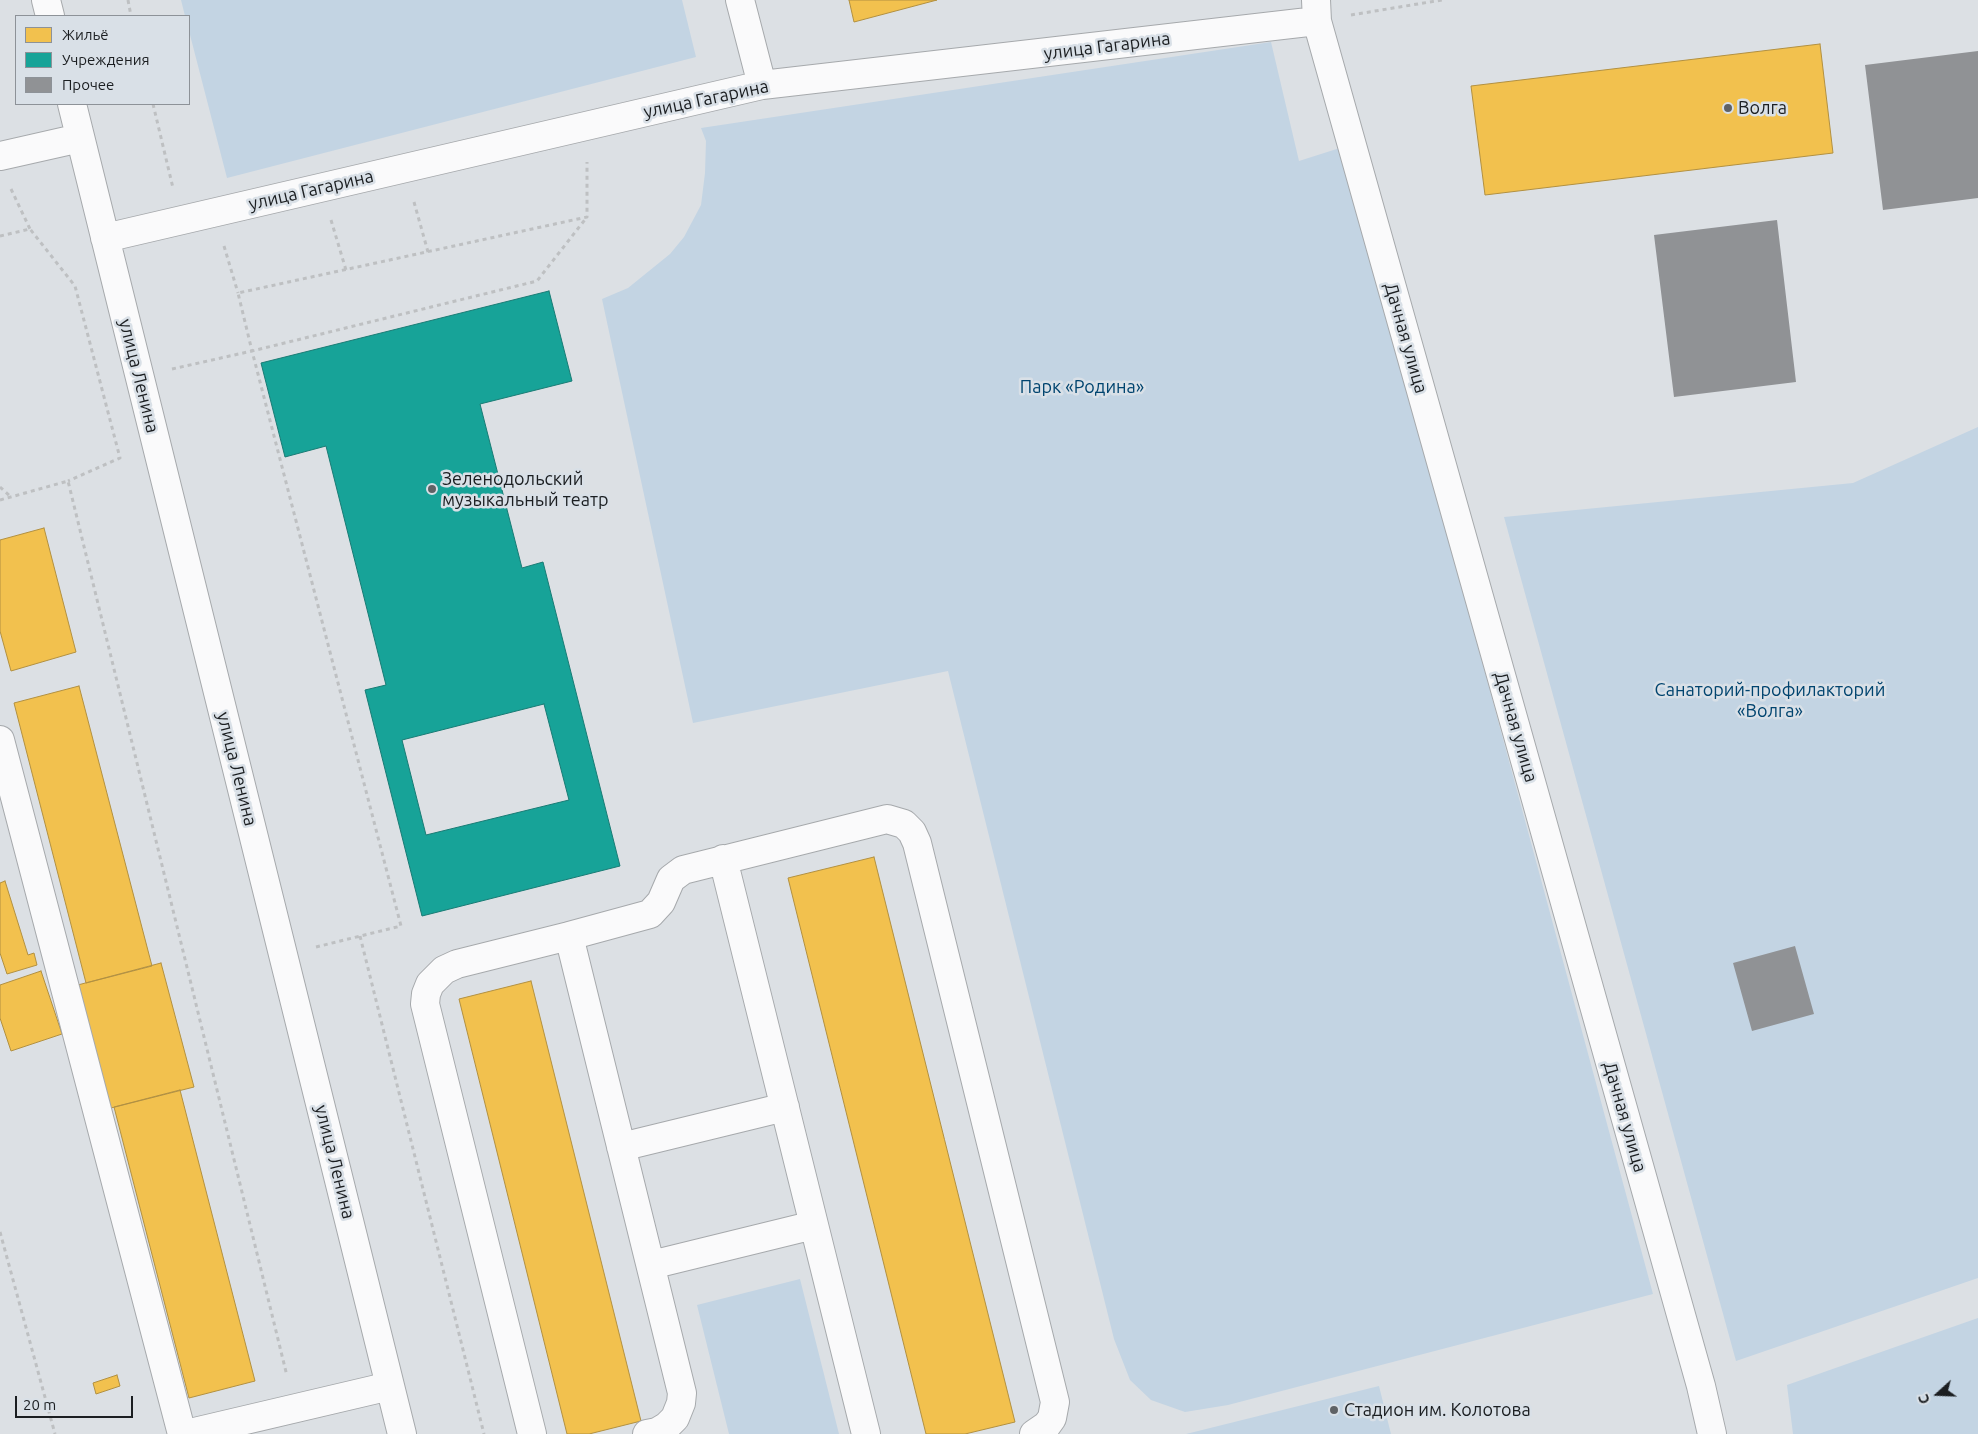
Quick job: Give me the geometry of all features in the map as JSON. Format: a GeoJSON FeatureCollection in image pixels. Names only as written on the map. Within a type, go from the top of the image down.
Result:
{"type":"FeatureCollection","features":[{"type":"Feature","properties":{"kind":"street"},"geometry":{"type":"LineString","coordinates":[[46,0],[50,15]]}},
{"type":"Feature","properties":{"kind":"street"},"geometry":{"type":"LineString","coordinates":[[740,0],[762,85]]}},
{"type":"Feature","properties":{"kind":"street","name":"улица Гагарина"},"geometry":{"type":"LineString","coordinates":[[105,238],[762,85],[1317,11]]}},
{"type":"Feature","properties":{"kind":"street","name":"Дачная улица"},"geometry":{"type":"LineString","coordinates":[[1317,11],[1698,1376],[1712,1434]]}},
{"type":"Feature","properties":{"kind":"street","name":"улица Ленина"},"geometry":{"type":"LineString","coordinates":[[72,105],[402,1434]]}},
{"type":"Feature","properties":{"kind":"street"},"geometry":{"type":"LineString","coordinates":[[0,156],[80,138]]}},
{"type":"Feature","properties":{"kind":"street"},"geometry":{"type":"LineString","coordinates":[[0,740],[182,1434]]}},
{"type":"Feature","properties":{"kind":"street"},"geometry":{"type":"LineString","coordinates":[[532,1434],[425,1004],[430,984],[444,970],[457,964],[650,914],[662,902],[667,885],[676,874],[691,868],[887,820],[904,824],[912,832],[917,844],[1056,1402],[1052,1418],[1034,1434]]}},
{"type":"Feature","properties":{"kind":"street"},"geometry":{"type":"LineString","coordinates":[[723,859],[866,1434]]}},
{"type":"Feature","properties":{"kind":"street"},"geometry":{"type":"LineString","coordinates":[[569,936],[682,1394],[681,1403],[675,1418],[657,1432],[647,1434]]}},
{"type":"Feature","properties":{"kind":"street"},"geometry":{"type":"LineString","coordinates":[[622,1147],[785,1107]]}},
{"type":"Feature","properties":{"kind":"street"},"geometry":{"type":"LineString","coordinates":[[650,1265],[814,1225]]}},
{"type":"Feature","properties":{"kind":"street"},"geometry":{"type":"LineString","coordinates":[[186,1434],[390,1386]]}},
{"type":"Feature","properties":{"kind":"path"},"geometry":{"type":"LineString","coordinates":[[128,0],[132,15]]}},
{"type":"Feature","properties":{"kind":"path"},"geometry":{"type":"LineString","coordinates":[[1317,11],[1442,0]]}},
{"type":"Feature","properties":{"kind":"path"},"geometry":{"type":"LineString","coordinates":[[152,105],[180,220]]}},
{"type":"Feature","properties":{"kind":"path"},"geometry":{"type":"LineString","coordinates":[[140,377],[537,281],[587,217],[588,126]]}},
{"type":"Feature","properties":{"kind":"path"},"geometry":{"type":"LineString","coordinates":[[404,168],[428,252]]}},
{"type":"Feature","properties":{"kind":"path"},"geometry":{"type":"LineString","coordinates":[[0,500],[68,481],[120,458],[75,286],[30,229],[9,184]]}},
{"type":"Feature","properties":{"kind":"path"},"geometry":{"type":"LineString","coordinates":[[322,188],[346,270]]}},
{"type":"Feature","properties":{"kind":"path"},"geometry":{"type":"LineString","coordinates":[[214,212],[238,293],[401,926],[284,956]]}},
{"type":"Feature","properties":{"kind":"path"},"geometry":{"type":"LineString","coordinates":[[238,293],[587,217]]}},
{"type":"Feature","properties":{"kind":"path"},"geometry":{"type":"LineString","coordinates":[[0,236],[30,229]]}},
{"type":"Feature","properties":{"kind":"path"},"geometry":{"type":"LineString","coordinates":[[68,481],[295,1409]]}},
{"type":"Feature","properties":{"kind":"path"},"geometry":{"type":"LineString","coordinates":[[0,488],[11,497]]}},
{"type":"Feature","properties":{"kind":"path"},"geometry":{"type":"LineString","coordinates":[[360,936],[484,1434]]}},
{"type":"Feature","properties":{"kind":"path"},"geometry":{"type":"LineString","coordinates":[[0,1232],[55,1434]]}},
{"type":"Feature","properties":{"kind":"green space"},"geometry":{"type":"Polygon","coordinates":[[[181,0],[682,0],[696,57],[227,178],[190,35],[190,15],[185,15],[181,0]]]}},
{"type":"Feature","properties":{"kind":"green space","name":"Парк «Родина»"},"geometry":{"type":"Polygon","coordinates":[[[1271,42],[1299,161],[1343,147],[1653,1294],[1228,1405],[1185,1412],[1151,1400],[1130,1380],[1114,1339],[948,671],[693,723],[602,299],[628,288],[670,254],[684,237],[701,205],[706,141],[701,128],[1271,42]]]}},
{"type":"Feature","properties":{"kind":"green space","name":"Санаторий-профилакторий «Волга»"},"geometry":{"type":"Polygon","coordinates":[[[1978,427],[1978,1278],[1736,1361],[1504,517],[1853,483],[1978,427]]]}},
{"type":"Feature","properties":{"kind":"green space"},"geometry":{"type":"Polygon","coordinates":[[[800,1279],[839,1434],[729,1434],[697,1305],[800,1279]]]}},
{"type":"Feature","properties":{"kind":"green space"},"geometry":{"type":"Polygon","coordinates":[[[1978,1318],[1978,1434],[1793,1434],[1787,1385],[1978,1318]]]}},
{"type":"Feature","properties":{"kind":"green space","name":"Стадион им. Колотова"},"geometry":{"type":"Polygon","coordinates":[[[1379,1386],[1391,1434],[1186,1434],[1379,1386]]]}},
{"type":"Feature","properties":{"kind":"building: Жильё"},"geometry":{"type":"Polygon","coordinates":[[[849,0],[937,0],[854,22],[849,0]]]}},
{"type":"Feature","properties":{"kind":"building: Жильё"},"geometry":{"type":"Polygon","coordinates":[[[1820,44],[1833,153],[1485,195],[1471,86],[1820,44]]]}},
{"type":"Feature","properties":{"kind":"building: Жильё"},"geometry":{"type":"Polygon","coordinates":[[[44,528],[76,652],[11,671],[0,631],[0,540],[44,528]]]}},
{"type":"Feature","properties":{"kind":"building: Жильё"},"geometry":{"type":"Polygon","coordinates":[[[79,686],[152,966],[86,983],[14,703],[79,686]]]}},
{"type":"Feature","properties":{"kind":"building: Жильё"},"geometry":{"type":"Polygon","coordinates":[[[874,857],[1015,1422],[965,1434],[926,1434],[788,878],[874,857]]]}},
{"type":"Feature","properties":{"kind":"building: Жильё"},"geometry":{"type":"Polygon","coordinates":[[[5,881],[28,955],[34,953],[37,965],[7,974],[0,953],[0,883],[5,881]]]}},
{"type":"Feature","properties":{"kind":"building: Жильё"},"geometry":{"type":"Polygon","coordinates":[[[161,963],[194,1087],[107,1109],[74,986],[161,963]]]}},
{"type":"Feature","properties":{"kind":"building: Жильё"},"geometry":{"type":"Polygon","coordinates":[[[41,971],[62,1034],[11,1051],[0,1018],[0,985],[41,971]]]}},
{"type":"Feature","properties":{"kind":"building: Жильё"},"geometry":{"type":"Polygon","coordinates":[[[531,981],[641,1421],[589,1434],[567,1434],[459,999],[531,981]]]}},
{"type":"Feature","properties":{"kind":"building: Жильё"},"geometry":{"type":"Polygon","coordinates":[[[180,1090],[255,1381],[189,1398],[114,1107],[180,1090]]]}},
{"type":"Feature","properties":{"kind":"building: Жильё"},"geometry":{"type":"Polygon","coordinates":[[[117,1375],[120,1386],[96,1394],[93,1383],[117,1375]]]}},
{"type":"Feature","properties":{"kind":"building: Учреждения"},"geometry":{"type":"Polygon","coordinates":[[[549,291],[572,381],[480,404],[522,568],[543,562],[620,866],[422,916],[365,690],[386,685],[326,446],[285,457],[261,363],[549,291]],[[544,704],[402,740],[426,835],[569,800],[544,704]]]}},
{"type":"Feature","properties":{"kind":"building: Прочее"},"geometry":{"type":"Polygon","coordinates":[[[1978,51],[1978,198],[1883,210],[1865,65],[1978,51]]]}},
{"type":"Feature","properties":{"kind":"building: Прочее"},"geometry":{"type":"Polygon","coordinates":[[[1777,220],[1796,382],[1674,397],[1654,235],[1777,220]]]}},
{"type":"Feature","properties":{"kind":"building: Прочее"},"geometry":{"type":"Polygon","coordinates":[[[1795,946],[1814,1014],[1752,1031],[1733,963],[1795,946]]]}},
{"type":"Feature","properties":{"kind":"place","name":"Волга"},"geometry":{"type":"Point","coordinates":[1728,108]}},
{"type":"Feature","properties":{"kind":"place","name":"Зеленодольский музыкальный театр"},"geometry":{"type":"Point","coordinates":[432,489]}},
{"type":"Feature","properties":{"kind":"place","name":"Стадион им. Колотова"},"geometry":{"type":"Point","coordinates":[1334,1410]}}]}
